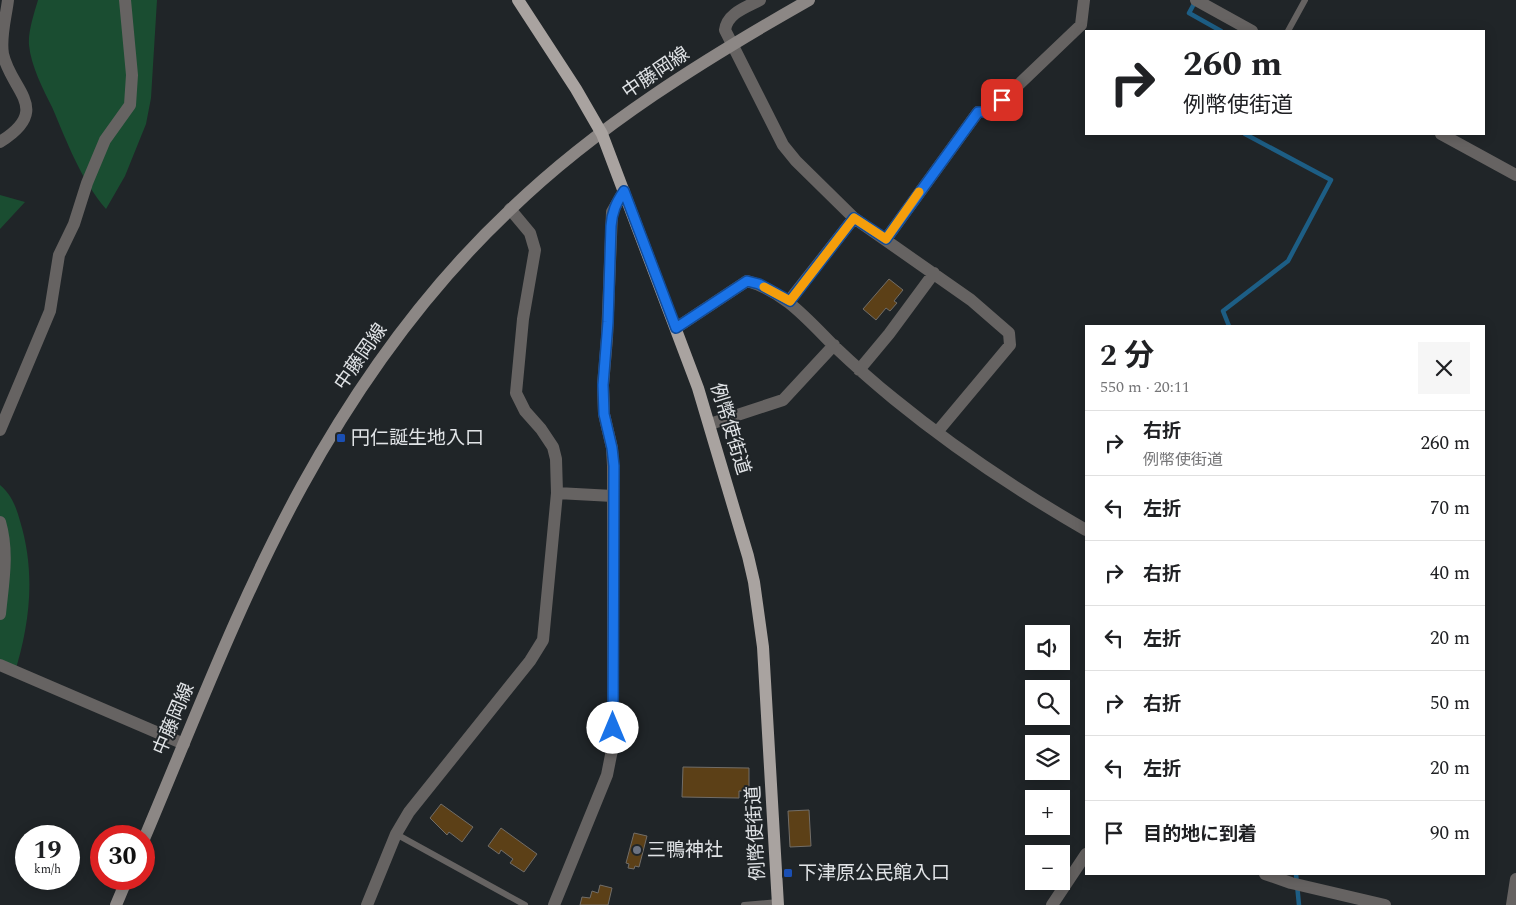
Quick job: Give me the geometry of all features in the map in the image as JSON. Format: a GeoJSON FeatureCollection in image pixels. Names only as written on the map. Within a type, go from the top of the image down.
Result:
{"type":"FeatureCollection","features":[{"type":"Feature","properties":{"kind":"main road","name":"例幣使街道"},"geometry":{"type":"LineString","coordinates":[[518,0],[602,134],[676,328],[710,424],[748,556],[759,612],[769,721],[778,903]]}},
{"type":"Feature","properties":{"kind":"main road","name":"中藤岡線"},"geometry":{"type":"LineString","coordinates":[[150,825],[229,638],[276,537],[331,435],[379,360],[412,316],[510,209],[560,165],[732,45],[810,0]]}},
{"type":"Feature","properties":{"kind":"main road"},"geometry":{"type":"LineString","coordinates":[[116,905],[122,890]]}},
{"type":"Feature","properties":{"kind":"street"},"geometry":{"type":"LineString","coordinates":[[0,142],[14,133],[22,123],[26,111],[25,98],[3,52],[8,0]]}},
{"type":"Feature","properties":{"kind":"street"},"geometry":{"type":"LineString","coordinates":[[0,430],[50,311],[59,255],[74,224],[87,183],[106,140],[130,105],[132,75],[125,0]]}},
{"type":"Feature","properties":{"kind":"street"},"geometry":{"type":"LineString","coordinates":[[760,0],[742,9],[726,23],[725,30],[782,145],[854,218],[934,273],[994,319],[1008,333],[1011,342],[938,431]]}},
{"type":"Feature","properties":{"kind":"street"},"geometry":{"type":"LineString","coordinates":[[886,239],[978,112],[990,112],[1081,25],[1084,0]]}},
{"type":"Feature","properties":{"kind":"street"},"geometry":{"type":"LineString","coordinates":[[1196,0],[1250,30]]}},
{"type":"Feature","properties":{"kind":"street"},"geometry":{"type":"LineString","coordinates":[[1442,135],[1516,175]]}},
{"type":"Feature","properties":{"kind":"street"},"geometry":{"type":"LineString","coordinates":[[554,905],[606,775],[613,745],[612,448],[604,414],[603,385],[608,322],[612,212],[624,191]]}},
{"type":"Feature","properties":{"kind":"street"},"geometry":{"type":"LineString","coordinates":[[366,905],[396,834],[409,812],[530,662],[543,640],[557,493],[556,459],[542,429],[525,411],[516,393],[523,319],[535,250],[530,233],[510,209]]}},
{"type":"Feature","properties":{"kind":"street"},"geometry":{"type":"LineString","coordinates":[[790,301],[854,218]]}},
{"type":"Feature","properties":{"kind":"street"},"geometry":{"type":"LineString","coordinates":[[859,370],[889,334],[934,273]]}},
{"type":"Feature","properties":{"kind":"street"},"geometry":{"type":"LineString","coordinates":[[676,328],[747,281],[759,284],[790,301],[859,370],[938,431],[1008,483],[1085,529]]}},
{"type":"Feature","properties":{"kind":"street"},"geometry":{"type":"LineString","coordinates":[[710,424],[783,400],[834,345]]}},
{"type":"Feature","properties":{"kind":"street"},"geometry":{"type":"LineString","coordinates":[[557,493],[613,496]]}},
{"type":"Feature","properties":{"kind":"street"},"geometry":{"type":"LineString","coordinates":[[0,522],[5,539],[6,561],[0,614]]}},
{"type":"Feature","properties":{"kind":"street"},"geometry":{"type":"LineString","coordinates":[[0,665],[184,744]]}},
{"type":"Feature","properties":{"kind":"street"},"geometry":{"type":"LineString","coordinates":[[1052,905],[1085,856]]}},
{"type":"Feature","properties":{"kind":"street"},"geometry":{"type":"LineString","coordinates":[[1268,875],[1291,884],[1385,905]]}},
{"type":"Feature","properties":{"kind":"street"},"geometry":{"type":"LineString","coordinates":[[1512,905],[1516,878]]}},
{"type":"Feature","properties":{"kind":"lane"},"geometry":{"type":"LineString","coordinates":[[1289,30],[1305,0]]}},
{"type":"Feature","properties":{"kind":"lane"},"geometry":{"type":"LineString","coordinates":[[396,834],[525,905]]}},
{"type":"Feature","properties":{"kind":"lane"},"geometry":{"type":"LineString","coordinates":[[744,905],[778,903]]}},
{"type":"Feature","properties":{"kind":"green space"},"geometry":{"type":"Polygon","coordinates":[[[38,0],[157,0],[151,98],[146,124],[125,176],[106,209],[89,186],[75,160],[35,69],[30,53],[29,34],[38,0]]]}},
{"type":"Feature","properties":{"kind":"green space"},"geometry":{"type":"Polygon","coordinates":[[[0,195],[25,202],[0,229],[0,195]]]}},
{"type":"Feature","properties":{"kind":"green space"},"geometry":{"type":"Polygon","coordinates":[[[0,485],[11,497],[17,511],[28,560],[29,598],[27,618],[20,656],[14,675],[0,668],[0,485]]]}},
{"type":"Feature","properties":{"kind":"building"},"geometry":{"type":"Polygon","coordinates":[[[889,279],[903,290],[894,301],[897,303],[890,311],[886,308],[876,320],[863,309],[889,279]]]}},
{"type":"Feature","properties":{"kind":"building"},"geometry":{"type":"Polygon","coordinates":[[[683,767],[749,768],[749,791],[739,791],[739,798],[682,797],[683,767]]]}},
{"type":"Feature","properties":{"kind":"building"},"geometry":{"type":"Polygon","coordinates":[[[441,804],[473,827],[462,842],[449,832],[447,835],[430,818],[441,804]]]}},
{"type":"Feature","properties":{"kind":"building"},"geometry":{"type":"Polygon","coordinates":[[[809,810],[811,846],[790,847],[788,811],[809,810]]]}},
{"type":"Feature","properties":{"kind":"building"},"geometry":{"type":"Polygon","coordinates":[[[501,828],[537,854],[524,872],[510,863],[513,859],[501,850],[499,854],[488,846],[501,828]]]}},
{"type":"Feature","properties":{"kind":"building","name":"三鴨神社"},"geometry":{"type":"Polygon","coordinates":[[[634,833],[647,836],[639,867],[635,866],[634,869],[628,868],[629,864],[626,863],[634,833]]]}},
{"type":"Feature","properties":{"kind":"building"},"geometry":{"type":"Polygon","coordinates":[[[600,885],[612,888],[608,905],[580,905],[582,897],[590,898],[592,891],[598,893],[600,885]]]}},
{"type":"Feature","properties":{"kind":"waterway"},"geometry":{"type":"LineString","coordinates":[[1195,2],[1189,13],[1219,30]]}},
{"type":"Feature","properties":{"kind":"waterway"},"geometry":{"type":"LineString","coordinates":[[1229,325],[1223,311],[1288,261],[1331,180],[1247,135]]}},
{"type":"Feature","properties":{"kind":"waterway"},"geometry":{"type":"LineString","coordinates":[[1296,875],[1299,905]]}},
{"type":"Feature","properties":{"kind":"slow traffic"},"geometry":{"type":"LineString","coordinates":[[764,287],[790,301],[854,218],[886,239],[919,192]]}},
{"type":"Feature","properties":{"kind":"place","name":"円仁誕生地入口"},"geometry":{"type":"Point","coordinates":[341,438]}},
{"type":"Feature","properties":{"kind":"place","name":"三鴨神社"},"geometry":{"type":"Point","coordinates":[637,850]}},
{"type":"Feature","properties":{"kind":"place","name":"下津原公民館入口"},"geometry":{"type":"Point","coordinates":[788,873]}},
{"type":"Feature","properties":{"kind":"route"},"geometry":{"type":"LineString","coordinates":[[613,728],[614,466],[604,414],[603,385],[608,322],[611,226],[612,212],[616,203],[624,191],[676,328],[747,281],[759,284],[790,301],[854,218],[886,239],[978,112],[990,112],[1002,100]]}}]}
